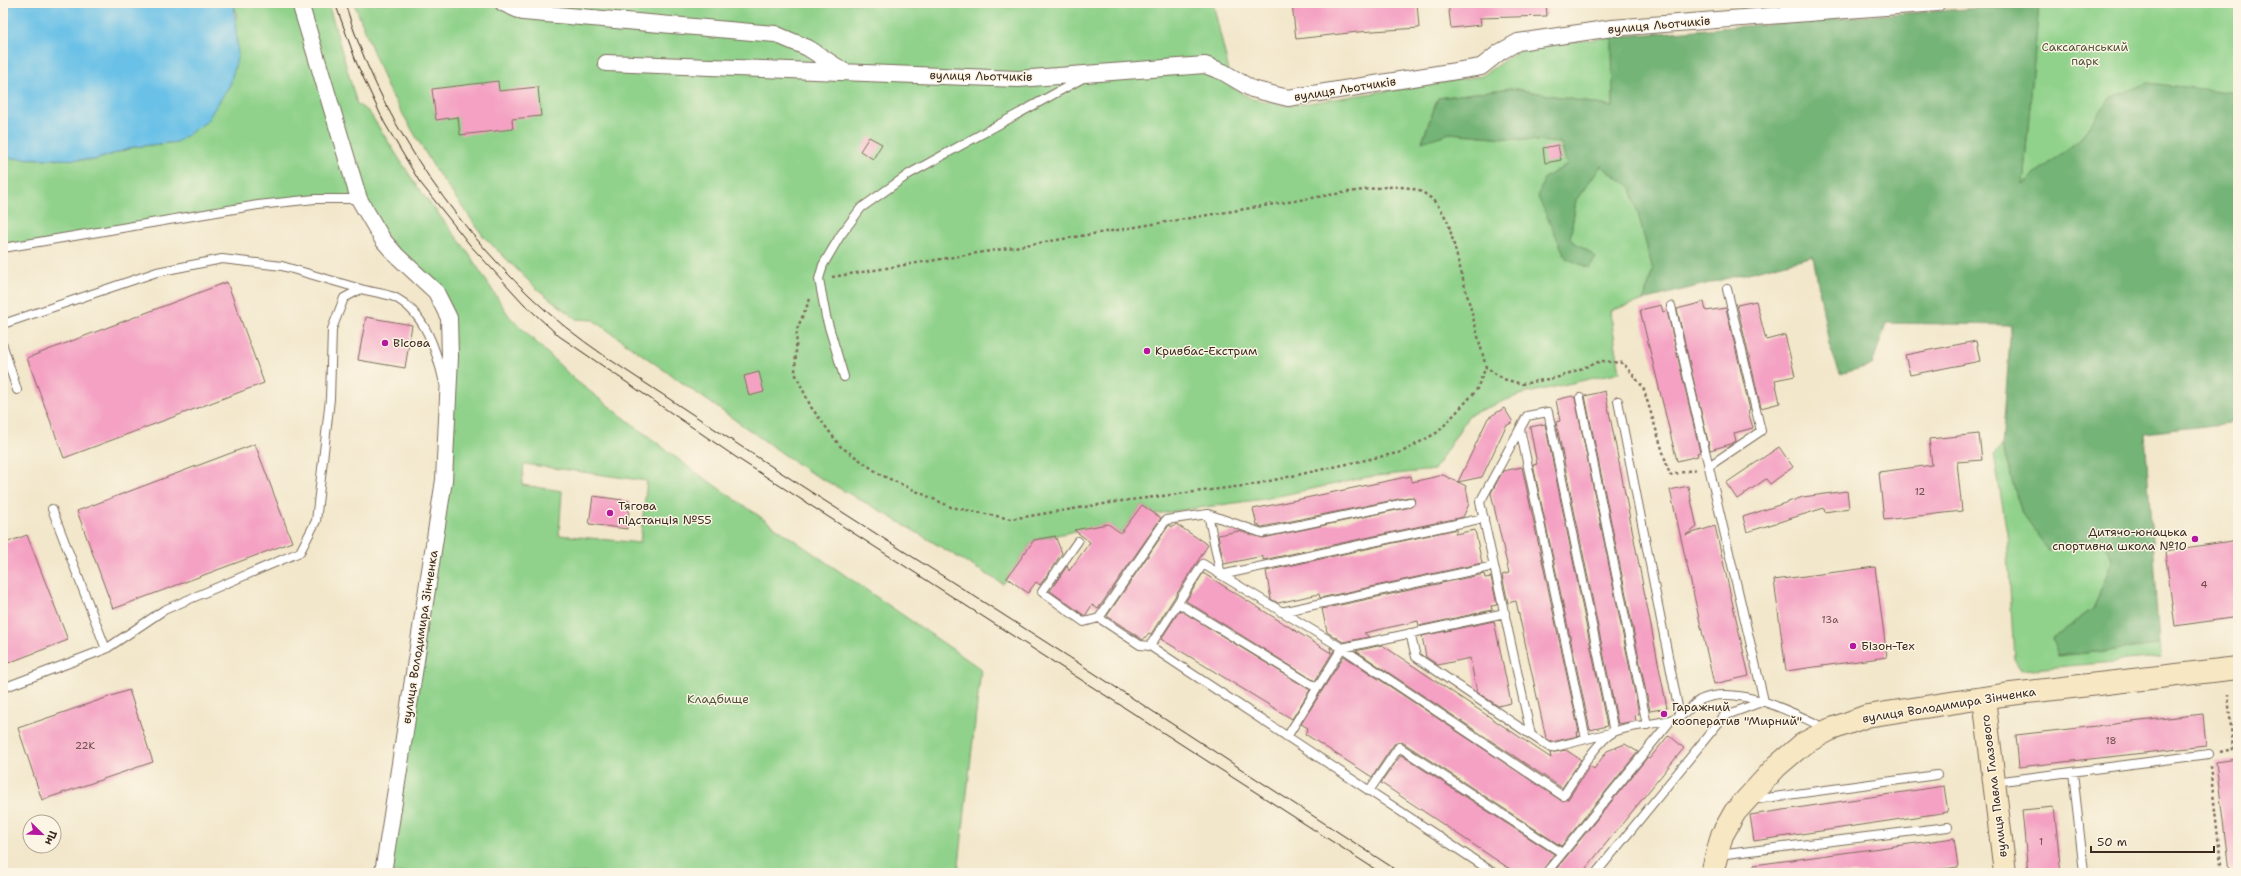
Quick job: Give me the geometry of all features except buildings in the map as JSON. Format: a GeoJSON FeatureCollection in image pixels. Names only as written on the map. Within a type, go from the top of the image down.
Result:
{"type":"FeatureCollection","features":[{"type":"Feature","properties":{"kind":"main road","name":"вулиця Володимира Зінченка"},"geometry":{"type":"LineString","coordinates":[[1715,864],[1722,835],[1735,812],[1744,801],[1767,776],[1798,748],[1829,730],[1867,716],[1984,698],[2238,668]]}},
{"type":"Feature","properties":{"kind":"main road","name":"вулиця Павла Глазового"},"geometry":{"type":"LineString","coordinates":[[1984,698],[2005,873]]}},
{"type":"Feature","properties":{"kind":"street","name":"вулиця Володимира Зінченка"},"geometry":{"type":"LineString","coordinates":[[300,3],[359,199],[383,240],[396,256],[436,292],[449,318],[448,399],[444,480],[383,873]]}},
{"type":"Feature","properties":{"kind":"street"},"geometry":{"type":"LineString","coordinates":[[503,3],[524,12],[775,34],[808,48],[845,72]]}},
{"type":"Feature","properties":{"kind":"street","name":"вулиця Льотчиків"},"geometry":{"type":"LineString","coordinates":[[606,64],[1018,79],[1205,65],[1223,72],[1252,89],[1288,98],[1481,66],[1500,52],[1518,42],[1604,30],[1937,3]]}},
{"type":"Feature","properties":{"kind":"lane"},"geometry":{"type":"LineString","coordinates":[[844,377],[826,317],[819,279],[823,265],[840,236],[861,208],[909,174],[959,148],[1091,74]]}},
{"type":"Feature","properties":{"kind":"lane"},"geometry":{"type":"LineString","coordinates":[[3,248],[258,205],[315,199],[359,199]]}},
{"type":"Feature","properties":{"kind":"lane"},"geometry":{"type":"LineString","coordinates":[[3,324],[156,272],[222,259],[282,266],[394,297],[417,314],[438,358],[448,399]]}},
{"type":"Feature","properties":{"kind":"lane"},"geometry":{"type":"LineString","coordinates":[[3,688],[106,649],[164,610],[300,552],[316,521],[330,399],[332,329],[344,298],[361,289]]}},
{"type":"Feature","properties":{"kind":"lane"},"geometry":{"type":"LineString","coordinates":[[1709,466],[1761,431],[1727,289]]}},
{"type":"Feature","properties":{"kind":"lane"},"geometry":{"type":"LineString","coordinates":[[1672,306],[1764,701]]}},
{"type":"Feature","properties":{"kind":"lane"},"geometry":{"type":"LineString","coordinates":[[3,346],[17,390]]}},
{"type":"Feature","properties":{"kind":"lane"},"geometry":{"type":"LineString","coordinates":[[1580,398],[1647,725]]}},
{"type":"Feature","properties":{"kind":"lane"},"geometry":{"type":"LineString","coordinates":[[1618,401],[1680,717]]}},
{"type":"Feature","properties":{"kind":"lane"},"geometry":{"type":"LineString","coordinates":[[1531,735],[1480,502],[1527,416],[1548,412],[1614,732]]}},
{"type":"Feature","properties":{"kind":"lane"},"geometry":{"type":"LineString","coordinates":[[1520,429],[1586,739]]}},
{"type":"Feature","properties":{"kind":"lane"},"geometry":{"type":"LineString","coordinates":[[1078,542],[1042,592],[1084,622],[1099,618],[1166,520],[1208,514],[1262,533],[1410,502]]}},
{"type":"Feature","properties":{"kind":"lane"},"geometry":{"type":"LineString","coordinates":[[52,509],[106,649]]}},
{"type":"Feature","properties":{"kind":"lane"},"geometry":{"type":"LineString","coordinates":[[1208,514],[1222,576]]}},
{"type":"Feature","properties":{"kind":"lane"},"geometry":{"type":"LineString","coordinates":[[1222,576],[1484,518]]}},
{"type":"Feature","properties":{"kind":"lane"},"geometry":{"type":"LineString","coordinates":[[1150,646],[1203,564],[1342,648],[1563,796],[1596,749],[1614,732]]}},
{"type":"Feature","properties":{"kind":"lane"},"geometry":{"type":"LineString","coordinates":[[1281,612],[1494,566]]}},
{"type":"Feature","properties":{"kind":"lane"},"geometry":{"type":"LineString","coordinates":[[1178,603],[1317,688]]}},
{"type":"Feature","properties":{"kind":"lane"},"geometry":{"type":"LineString","coordinates":[[1287,737],[1342,648],[1504,613]]}},
{"type":"Feature","properties":{"kind":"lane"},"geometry":{"type":"LineString","coordinates":[[1099,618],[1140,645],[1150,646],[1494,873]]}},
{"type":"Feature","properties":{"kind":"lane"},"geometry":{"type":"LineString","coordinates":[[1410,633],[1416,657],[1551,748],[1680,717],[1700,700],[1714,696],[1729,695],[1764,701],[1829,730]]}},
{"type":"Feature","properties":{"kind":"lane"},"geometry":{"type":"LineString","coordinates":[[1596,873],[1724,716],[1764,701]]}},
{"type":"Feature","properties":{"kind":"lane"},"geometry":{"type":"LineString","coordinates":[[1546,873],[1672,719]]}},
{"type":"Feature","properties":{"kind":"lane"},"geometry":{"type":"LineString","coordinates":[[1369,791],[1399,747],[1562,853]]}},
{"type":"Feature","properties":{"kind":"lane"},"geometry":{"type":"LineString","coordinates":[[1994,782],[2209,754]]}},
{"type":"Feature","properties":{"kind":"lane"},"geometry":{"type":"LineString","coordinates":[[2073,772],[2084,873]]}},
{"type":"Feature","properties":{"kind":"lane"},"geometry":{"type":"LineString","coordinates":[[1744,801],[1937,775]]}},
{"type":"Feature","properties":{"kind":"lane"},"geometry":{"type":"LineString","coordinates":[[1715,864],[1948,826]]}},
{"type":"Feature","properties":{"kind":"path"},"geometry":{"type":"LineString","coordinates":[[1404,186],[1424,192],[1436,202],[1448,222],[1486,367],[1476,392],[1438,432],[1402,452],[1251,485],[1122,501],[1011,519],[951,507],[881,475],[840,446],[811,407],[795,373],[796,329],[819,279],[1348,192],[1404,186]]}},
{"type":"Feature","properties":{"kind":"path"},"geometry":{"type":"LineString","coordinates":[[1486,367],[1502,379],[1522,384],[1560,376],[1601,361],[1623,362],[1643,387],[1670,476],[1709,466]]}},
{"type":"Feature","properties":{"kind":"path"},"geometry":{"type":"LineString","coordinates":[[2222,873],[2209,754],[2233,749],[2228,695]]}},
{"type":"Feature","properties":{"kind":"green space","name":"Кладбище"},"geometry":{"type":"Polygon","coordinates":[[[234,3],[328,3],[357,104],[369,112],[418,188],[465,248],[509,316],[575,380],[691,469],[981,669],[958,873],[383,873],[444,480],[449,318],[359,199],[315,199],[3,248],[3,158],[95,160],[134,147],[177,142],[237,17],[234,3]],[[524,464],[522,485],[562,491],[559,535],[640,543],[647,481],[524,464]]]}},
{"type":"Feature","properties":{"kind":"green space"},"geometry":{"type":"Polygon","coordinates":[[[354,3],[879,3],[893,6],[909,6],[918,3],[1213,3],[1228,67],[1231,87],[1252,99],[1289,106],[1482,76],[1522,48],[1612,37],[1613,107],[1511,88],[1438,98],[1422,141],[1450,133],[1561,143],[1567,165],[1544,178],[1566,258],[1596,257],[1570,239],[1576,200],[1601,166],[1631,187],[1653,270],[1644,300],[1610,311],[1620,372],[1519,395],[1469,415],[1434,470],[1368,477],[1264,499],[1155,514],[1142,505],[1121,533],[1108,524],[1034,540],[1003,584],[879,510],[806,470],[593,320],[576,319],[536,288],[484,237],[435,169],[387,87],[354,3]]]}},
{"type":"Feature","properties":{"kind":"green space","name":"Саксаганський парк"},"geometry":{"type":"Polygon","coordinates":[[[2238,3],[2238,93],[2213,92],[2110,98],[2079,140],[2023,184],[2039,4],[2238,3]]]}},
{"type":"Feature","properties":{"kind":"green space"},"geometry":{"type":"Polygon","coordinates":[[[2039,4],[2023,184],[2079,140],[2110,98],[2148,83],[2238,93],[2238,422],[2145,433],[2159,645],[2058,656],[2052,638],[2094,608],[2113,559],[2099,536],[2049,551],[2022,514],[2002,446],[2011,325],[1886,323],[1872,365],[1840,374],[1829,344],[1813,256],[1644,300],[1653,270],[1631,187],[1601,166],[1576,200],[1570,239],[1596,257],[1589,268],[1566,258],[1538,197],[1544,178],[1567,165],[1561,143],[1450,133],[1422,142],[1438,98],[1511,88],[1613,107],[1612,37],[1878,15],[2039,4]]]}},
{"type":"Feature","properties":{"kind":"green space"},"geometry":{"type":"Polygon","coordinates":[[[2002,446],[2022,514],[2100,536],[2113,559],[2094,608],[2052,638],[2058,656],[2159,645],[2161,658],[2021,670],[2014,659],[2007,534],[1994,454],[2002,446]]]}},
{"type":"Feature","properties":{"kind":"water"},"geometry":{"type":"Polygon","coordinates":[[[3,3],[234,3],[238,55],[230,85],[206,122],[177,142],[134,147],[95,160],[3,158],[3,3]]]}},
{"type":"Feature","properties":{"kind":"water"},"geometry":{"type":"Polygon","coordinates":[[[879,3],[918,3],[909,6],[893,6],[879,3]]]}},
{"type":"Feature","properties":{"kind":"tram line"},"geometry":{"type":"LineString","coordinates":[[335,3],[357,64],[384,122],[419,181],[470,245],[524,304],[559,336],[740,460],[1381,873]]}},
{"type":"Feature","properties":{"kind":"tram line"},"geometry":{"type":"LineString","coordinates":[[345,3],[359,44],[376,85],[396,124],[419,162],[444,198],[471,232],[500,265],[547,312],[584,342],[855,521],[1071,658],[1401,873]]}},
{"type":"Feature","properties":{"kind":"place","name":"Вісова"},"geometry":{"type":"Point","coordinates":[385,343]}},
{"type":"Feature","properties":{"kind":"place","name":"Кривбас-Екстрим"},"geometry":{"type":"Point","coordinates":[1147,351]}},
{"type":"Feature","properties":{"kind":"place","name":"Тягова підстанція №55"},"geometry":{"type":"Point","coordinates":[610,513]}},
{"type":"Feature","properties":{"kind":"place","name":"Дитячо-юнацька спортивна школа №10"},"geometry":{"type":"Point","coordinates":[2195,539]}},
{"type":"Feature","properties":{"kind":"place","name":"Бізон-Тех"},"geometry":{"type":"Point","coordinates":[1853,646]}},
{"type":"Feature","properties":{"kind":"place","name":"Гаражний кооператив \"Мирний\""},"geometry":{"type":"Point","coordinates":[1664,714]}}]}
